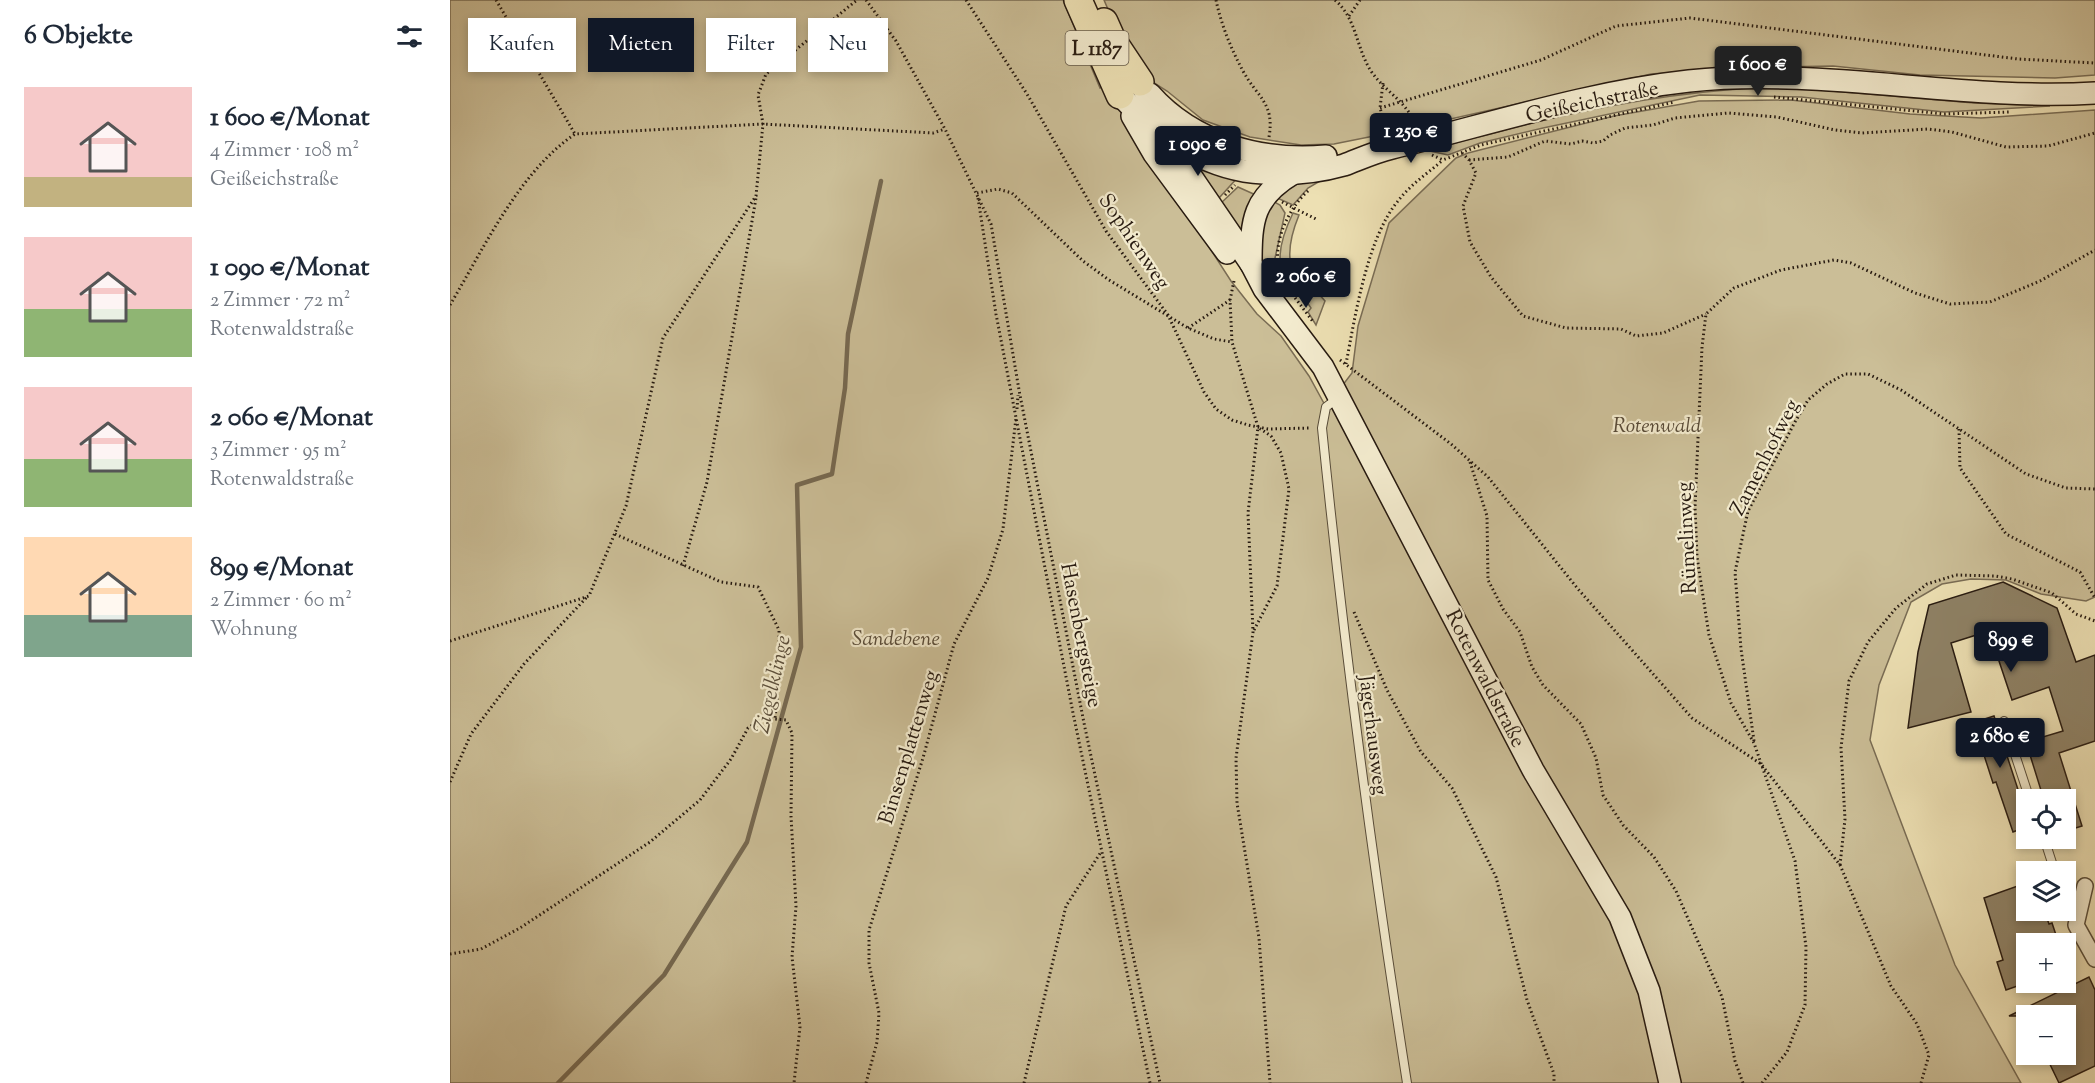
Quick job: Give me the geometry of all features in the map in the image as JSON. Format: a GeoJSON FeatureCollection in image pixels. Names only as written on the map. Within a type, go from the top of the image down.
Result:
{"type":"FeatureCollection","features":[{"type":"Feature","properties":{"kind":"highway","name":"Rotenwaldstraße"},"geometry":{"type":"LineString","coordinates":[[1078,0],[1130,89]]}},
{"type":"Feature","properties":{"kind":"highway","name":"Rotenwaldstraße"},"geometry":{"type":"LineString","coordinates":[[1095,0],[1130,89]]}},
{"type":"Feature","properties":{"kind":"main road","name":"Geißeichstraße"},"geometry":{"type":"LineString","coordinates":[[1166,138],[1196,155],[1231,168],[1263,173],[1294,173],[1341,165],[1377,152],[1559,105],[1689,81],[1768,77],[1821,78],[2008,94],[2095,93]]}},
{"type":"Feature","properties":{"kind":"main road","name":"Rotenwaldstraße"},"geometry":{"type":"LineString","coordinates":[[1130,89],[1251,264],[1264,289],[1315,353],[1340,397],[1533,770],[1620,917],[1649,991],[1670,1083]]}},
{"type":"Feature","properties":{"kind":"main road","name":"Rotenwaldstraße"},"geometry":{"type":"LineString","coordinates":[[1130,89],[1164,107],[1193,128],[1242,149],[1267,155],[1298,158],[1377,152]]}},
{"type":"Feature","properties":{"kind":"main road","name":"Rotenwaldstraße"},"geometry":{"type":"LineString","coordinates":[[1130,89],[1154,154],[1240,270],[1264,289]]}},
{"type":"Feature","properties":{"kind":"main road"},"geometry":{"type":"LineString","coordinates":[[1251,264],[1251,227],[1254,215],[1267,194],[1294,173]]}},
{"type":"Feature","properties":{"kind":"street"},"geometry":{"type":"LineString","coordinates":[[2085,886],[2076,925],[2095,959]]}},
{"type":"Feature","properties":{"kind":"lane"},"geometry":{"type":"LineString","coordinates":[[1322,428],[1326,408],[1340,397]]}},
{"type":"Feature","properties":{"kind":"lane","name":"Jägerhausweg"},"geometry":{"type":"LineString","coordinates":[[1322,428],[1354,722],[1374,872],[1407,1083]]}},
{"type":"Feature","properties":{"kind":"lane"},"geometry":{"type":"LineString","coordinates":[[2004,721],[2026,789]]}},
{"type":"Feature","properties":{"kind":"lane"},"geometry":{"type":"LineString","coordinates":[[2075,921],[2076,925]]}},
{"type":"Feature","properties":{"kind":"path"},"geometry":{"type":"LineString","coordinates":[[496,0],[575,134]]}},
{"type":"Feature","properties":{"kind":"path"},"geometry":{"type":"LineString","coordinates":[[682,566],[707,482],[756,196],[763,124],[758,95],[766,74],[857,0]]}},
{"type":"Feature","properties":{"kind":"path","name":"Hasenbergsteige"},"geometry":{"type":"LineString","coordinates":[[866,0],[896,41],[945,129],[991,224],[1019,390],[1084,723],[1160,1083]]}},
{"type":"Feature","properties":{"kind":"path","name":"Sophienweg"},"geometry":{"type":"LineString","coordinates":[[966,0],[1027,94],[1106,231],[1168,315],[1203,392],[1232,420],[1258,427],[1322,428]]}},
{"type":"Feature","properties":{"kind":"path"},"geometry":{"type":"LineString","coordinates":[[1216,0],[1224,27],[1244,72],[1267,104],[1270,128],[1268,141]]}},
{"type":"Feature","properties":{"kind":"path"},"geometry":{"type":"LineString","coordinates":[[1335,0],[1349,16],[1371,71],[1403,102],[1414,120]]}},
{"type":"Feature","properties":{"kind":"path"},"geometry":{"type":"LineString","coordinates":[[1349,16],[1360,0]]}},
{"type":"Feature","properties":{"kind":"path"},"geometry":{"type":"LineString","coordinates":[[1380,108],[1541,60],[1616,26],[1690,18],[2018,59],[2095,63]]}},
{"type":"Feature","properties":{"kind":"path"},"geometry":{"type":"LineString","coordinates":[[1383,83],[1380,108],[1384,123]]}},
{"type":"Feature","properties":{"kind":"path"},"geometry":{"type":"LineString","coordinates":[[1770,97],[1944,114],[2017,112]]}},
{"type":"Feature","properties":{"kind":"path"},"geometry":{"type":"LineString","coordinates":[[1346,364],[1360,294],[1383,224],[1397,201],[1443,160],[1481,145],[1682,101]]}},
{"type":"Feature","properties":{"kind":"path"},"geometry":{"type":"LineString","coordinates":[[1469,160],[1508,157],[1545,141],[1571,144],[1582,141],[1593,143],[1603,141],[1625,128],[1653,125],[1675,118],[1719,114],[1777,117],[1835,130],[1862,133],[1928,129],[1952,132],[2006,147],[2048,146],[2095,133]]}},
{"type":"Feature","properties":{"kind":"path"},"geometry":{"type":"LineString","coordinates":[[450,305],[496,222],[560,144],[575,134],[763,124],[933,133],[945,129]]}},
{"type":"Feature","properties":{"kind":"path"},"geometry":{"type":"LineString","coordinates":[[1425,153],[1443,160]]}},
{"type":"Feature","properties":{"kind":"path"},"geometry":{"type":"LineString","coordinates":[[1461,153],[1469,160],[1476,173],[1463,206],[1470,242],[1491,277],[1523,316],[1566,328],[1621,329],[1636,336],[1664,333],[1706,314],[1734,288],[1781,270],[1834,260],[1851,263],[1915,293],[1950,304],[1990,302],[2040,281],[2095,250]]}},
{"type":"Feature","properties":{"kind":"path"},"geometry":{"type":"LineString","coordinates":[[1220,200],[1240,182]]}},
{"type":"Feature","properties":{"kind":"path"},"geometry":{"type":"LineString","coordinates":[[1315,186],[1292,208],[1280,242],[1280,276],[1316,327]]}},
{"type":"Feature","properties":{"kind":"path"},"geometry":{"type":"LineString","coordinates":[[1150,1083],[1070,702],[996,314],[977,193],[998,189],[1012,193],[1083,261],[1109,280],[1188,328],[1214,339],[1232,342]]}},
{"type":"Feature","properties":{"kind":"path"},"geometry":{"type":"LineString","coordinates":[[450,782],[478,725],[524,664],[589,596],[626,506],[663,338],[756,196]]}},
{"type":"Feature","properties":{"kind":"path"},"geometry":{"type":"LineString","coordinates":[[1272,196],[1318,220]]}},
{"type":"Feature","properties":{"kind":"path"},"geometry":{"type":"LineString","coordinates":[[1234,281],[1230,300],[1232,342],[1258,427],[1248,513],[1253,632],[1236,758],[1237,803],[1259,938],[1270,1083]]}},
{"type":"Feature","properties":{"kind":"path"},"geometry":{"type":"LineString","coordinates":[[1188,328],[1230,300]]}},
{"type":"Feature","properties":{"kind":"path","name":"Rümelinweg"},"geometry":{"type":"LineString","coordinates":[[1706,314],[1702,346],[1695,507],[1697,557],[1709,635],[1718,669],[1731,703],[1754,743],[1795,861],[1806,946],[1805,1005],[1787,1052],[1762,1083]]}},
{"type":"Feature","properties":{"kind":"path"},"geometry":{"type":"LineString","coordinates":[[1339,359],[1488,477],[1578,589],[1692,718],[1761,764],[1840,865],[1891,986],[1917,1024],[1929,1055],[1921,1083]]}},
{"type":"Feature","properties":{"kind":"path","name":"Zamenhofweg"},"geometry":{"type":"LineString","coordinates":[[1754,743],[1741,649],[1735,572],[1748,511],[1808,400],[1827,384],[1845,374],[1868,374],[1901,390],[2025,474],[2066,488],[2095,489]]}},
{"type":"Feature","properties":{"kind":"path","name":"Binsenplattenweg"},"geometry":{"type":"LineString","coordinates":[[866,1083],[877,1042],[879,1013],[869,963],[869,930],[923,758],[954,644],[988,578],[1003,529],[1019,390]]}},
{"type":"Feature","properties":{"kind":"path"},"geometry":{"type":"LineString","coordinates":[[1253,632],[1276,586],[1289,489],[1281,453],[1271,436],[1258,427]]}},
{"type":"Feature","properties":{"kind":"path"},"geometry":{"type":"LineString","coordinates":[[1959,429],[1960,468],[2006,534],[2080,572],[2095,597]]}},
{"type":"Feature","properties":{"kind":"path"},"geometry":{"type":"LineString","coordinates":[[1470,461],[1487,516],[1488,580],[1503,609],[1520,632],[1532,667],[1543,685],[1581,724],[1596,758],[1603,795],[1623,825],[1654,857],[1676,891],[1722,997],[1735,1061],[1743,1083]]}},
{"type":"Feature","properties":{"kind":"path"},"geometry":{"type":"LineString","coordinates":[[615,534],[722,582],[758,587],[779,630],[780,671],[775,718]]}},
{"type":"Feature","properties":{"kind":"path"},"geometry":{"type":"LineString","coordinates":[[1840,865],[1845,819],[1841,748],[1849,681],[1868,642],[1896,608],[1927,584],[1956,575],[1995,576],[2012,579],[2052,593],[2076,614],[2095,621]]}},
{"type":"Feature","properties":{"kind":"path"},"geometry":{"type":"LineString","coordinates":[[450,641],[589,596]]}},
{"type":"Feature","properties":{"kind":"path"},"geometry":{"type":"LineString","coordinates":[[1352,606],[1387,690],[1421,752],[1452,788],[1496,877],[1527,1000],[1554,1074],[1554,1083]]}},
{"type":"Feature","properties":{"kind":"path"},"geometry":{"type":"LineString","coordinates":[[450,954],[481,949],[520,928],[650,842],[700,800],[731,759],[748,728],[764,718],[786,720],[792,733],[791,816],[796,906],[792,957],[800,1027],[795,1083]]}},
{"type":"Feature","properties":{"kind":"path"},"geometry":{"type":"LineString","coordinates":[[1024,1083],[1066,906],[1102,851]]}},
{"type":"Feature","properties":{"kind":"green space"},"geometry":{"type":"Polygon","coordinates":[[[450,0],[1063,0],[1100,88],[1105,86],[1231,281],[1257,314],[1281,336],[1309,376],[1326,407],[1352,373],[1358,326],[1389,223],[1456,158],[1468,153],[1614,116],[1699,101],[1791,100],[1910,114],[1981,118],[2095,110],[2095,597],[2086,601],[2041,594],[2006,580],[1971,579],[1942,584],[1911,602],[1879,685],[1870,740],[1955,965],[2021,1083],[450,1083],[450,0]]]}},
{"type":"Feature","properties":{"kind":"green space"},"geometry":{"type":"Polygon","coordinates":[[[1104,0],[2095,0],[2095,75],[2055,78],[1920,75],[1833,66],[1729,68],[1651,74],[1384,134],[1334,144],[1301,145],[1250,137],[1203,120],[1148,79],[1116,28],[1104,0]]]}},
{"type":"Feature","properties":{"kind":"green space"},"geometry":{"type":"Polygon","coordinates":[[[1808,89],[1974,103],[2050,106],[1944,112],[1801,97],[1700,95],[1480,143],[1448,155],[1430,151],[1536,122],[1598,108],[1721,90],[1808,89]]]}},
{"type":"Feature","properties":{"kind":"green space"},"geometry":{"type":"Polygon","coordinates":[[[1190,160],[1239,176],[1219,198],[1190,160]]]}},
{"type":"Feature","properties":{"kind":"green space"},"geometry":{"type":"Polygon","coordinates":[[[1325,178],[1308,188],[1293,205],[1277,198],[1285,185],[1325,178]]]}},
{"type":"Feature","properties":{"kind":"green space"},"geometry":{"type":"Polygon","coordinates":[[[1238,187],[1258,196],[1245,240],[1221,203],[1238,187]]]}},
{"type":"Feature","properties":{"kind":"green space"},"geometry":{"type":"Polygon","coordinates":[[[1269,199],[1280,205],[1285,213],[1275,258],[1277,277],[1267,271],[1261,263],[1259,254],[1260,231],[1269,199]]]}},
{"type":"Feature","properties":{"kind":"green space"},"geometry":{"type":"Polygon","coordinates":[[[1293,213],[1299,215],[1291,238],[1290,249],[1295,278],[1308,299],[1317,292],[1325,301],[1316,325],[1308,312],[1311,308],[1300,292],[1295,295],[1283,275],[1281,245],[1293,213]]]}},
{"type":"Feature","properties":{"kind":"building"},"geometry":{"type":"Polygon","coordinates":[[[2003,582],[2057,608],[2076,662],[2095,655],[2095,741],[2059,753],[2070,789],[2041,789],[2026,742],[2063,731],[2049,687],[2012,700],[1989,631],[1951,643],[1971,712],[1908,728],[1918,652],[1929,605],[2003,582]]]}},
{"type":"Feature","properties":{"kind":"building"},"geometry":{"type":"Polygon","coordinates":[[[1994,716],[2018,789],[2016,789],[2016,831],[2013,832],[1983,752],[1978,753],[1969,724],[1994,716]]]}},
{"type":"Feature","properties":{"kind":"building"},"geometry":{"type":"Polygon","coordinates":[[[2076,807],[2082,826],[2076,828],[2076,807]]]}},
{"type":"Feature","properties":{"kind":"building"},"geometry":{"type":"Polygon","coordinates":[[[2016,887],[2016,921],[2048,921],[2049,924],[2052,923],[2055,933],[2016,933],[2016,986],[2006,990],[1997,962],[2003,960],[1984,898],[2016,887]]]}},
{"type":"Feature","properties":{"kind":"building"},"geometry":{"type":"Polygon","coordinates":[[[2089,977],[2095,990],[2095,1066],[2059,1083],[2050,1065],[2076,1065],[2076,1005],[2032,1005],[2056,993],[2076,993],[2076,983],[2089,977]]]}},
{"type":"Feature","properties":{"kind":"waterway","name":"Ziegelklinge"},"geometry":{"type":"LineString","coordinates":[[558,1083],[664,975],[747,842],[801,647],[797,485],[832,474],[845,388],[848,334],[881,181]]}},
{"type":"Feature","properties":{"kind":"park label","name":"Rotenwald"},"geometry":{"type":"Point","coordinates":[1657,425]}},
{"type":"Feature","properties":{"kind":"park label","name":"Sandebene"},"geometry":{"type":"Point","coordinates":[896,638]}}]}
